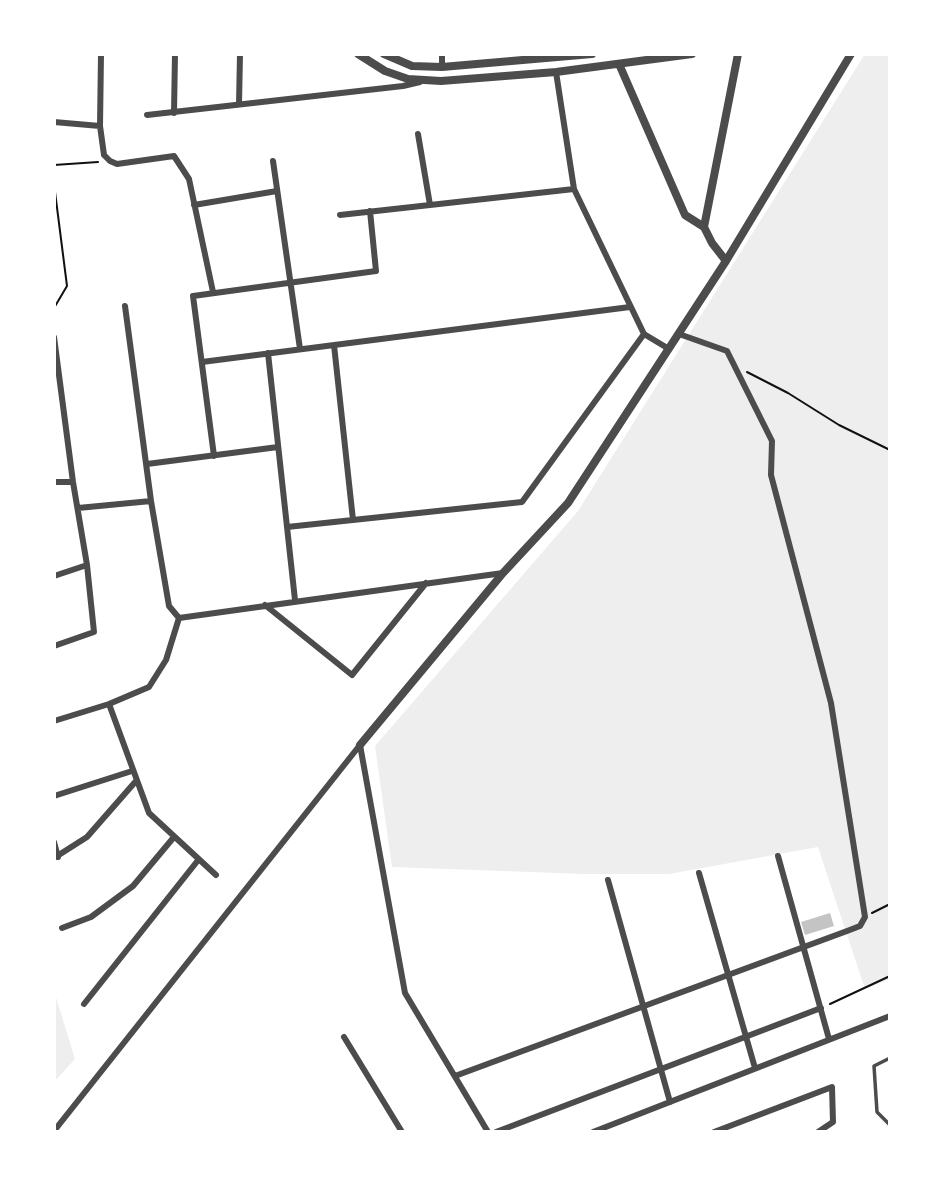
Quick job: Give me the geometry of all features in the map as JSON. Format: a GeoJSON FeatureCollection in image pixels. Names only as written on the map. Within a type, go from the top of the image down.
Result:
{"type":"FeatureCollection","features":[{"type":"Feature","properties":{"kind":"street"},"geometry":{"type":"LineString","coordinates":[[101,54],[100,126],[104,155],[117,164],[174,156],[189,179],[213,292]]}},
{"type":"Feature","properties":{"kind":"street"},"geometry":{"type":"LineString","coordinates":[[174,113],[175,54]]}},
{"type":"Feature","properties":{"kind":"street"},"geometry":{"type":"LineString","coordinates":[[239,104],[240,54]]}},
{"type":"Feature","properties":{"kind":"street"},"geometry":{"type":"LineString","coordinates":[[358,54],[385,71],[408,79],[426,80],[556,72],[619,64],[648,57],[692,54]]}},
{"type":"Feature","properties":{"kind":"street"},"geometry":{"type":"LineString","coordinates":[[384,54],[412,66],[592,54]]}},
{"type":"Feature","properties":{"kind":"street"},"geometry":{"type":"LineString","coordinates":[[442,54],[442,66]]}},
{"type":"Feature","properties":{"kind":"street"},"geometry":{"type":"LineString","coordinates":[[704,227],[738,54]]}},
{"type":"Feature","properties":{"kind":"street"},"geometry":{"type":"LineString","coordinates":[[54,1131],[360,744],[503,573],[568,503],[726,261],[851,54]]}},
{"type":"Feature","properties":{"kind":"street"},"geometry":{"type":"LineString","coordinates":[[509,58],[510,76]]}},
{"type":"Feature","properties":{"kind":"street"},"geometry":{"type":"LineString","coordinates":[[619,64],[685,215],[704,227],[726,261]]}},
{"type":"Feature","properties":{"kind":"street"},"geometry":{"type":"LineString","coordinates":[[556,72],[574,189],[644,334],[669,349]]}},
{"type":"Feature","properties":{"kind":"street"},"geometry":{"type":"LineString","coordinates":[[147,115],[403,86],[426,80]]}},
{"type":"Feature","properties":{"kind":"street"},"geometry":{"type":"LineString","coordinates":[[54,122],[100,126]]}},
{"type":"Feature","properties":{"kind":"street"},"geometry":{"type":"LineString","coordinates":[[418,134],[430,205]]}},
{"type":"Feature","properties":{"kind":"street"},"geometry":{"type":"LineString","coordinates":[[273,161],[300,349]]}},
{"type":"Feature","properties":{"kind":"street"},"geometry":{"type":"LineString","coordinates":[[340,215],[574,189]]}},
{"type":"Feature","properties":{"kind":"street"},"geometry":{"type":"LineString","coordinates":[[194,205],[277,191]]}},
{"type":"Feature","properties":{"kind":"street"},"geometry":{"type":"LineString","coordinates":[[214,456],[193,296],[376,271],[370,211]]}},
{"type":"Feature","properties":{"kind":"street"},"geometry":{"type":"LineString","coordinates":[[125,306],[151,501],[169,606],[179,618]]}},
{"type":"Feature","properties":{"kind":"street"},"geometry":{"type":"LineString","coordinates":[[202,362],[630,307]]}},
{"type":"Feature","properties":{"kind":"street"},"geometry":{"type":"LineString","coordinates":[[287,527],[522,502],[644,334]]}},
{"type":"Feature","properties":{"kind":"street"},"geometry":{"type":"LineString","coordinates":[[455,1076],[860,926],[865,917],[831,703],[771,475],[772,441],[727,351],[679,334]]}},
{"type":"Feature","properties":{"kind":"street"},"geometry":{"type":"LineString","coordinates":[[54,337],[94,632],[54,646]]}},
{"type":"Feature","properties":{"kind":"street"},"geometry":{"type":"LineString","coordinates":[[334,345],[353,520]]}},
{"type":"Feature","properties":{"kind":"street"},"geometry":{"type":"LineString","coordinates":[[268,354],[295,600]]}},
{"type":"Feature","properties":{"kind":"street"},"geometry":{"type":"LineString","coordinates":[[54,415],[64,415]]}},
{"type":"Feature","properties":{"kind":"street"},"geometry":{"type":"LineString","coordinates":[[147,464],[278,447]]}},
{"type":"Feature","properties":{"kind":"street"},"geometry":{"type":"LineString","coordinates":[[54,482],[74,482]]}},
{"type":"Feature","properties":{"kind":"street"},"geometry":{"type":"LineString","coordinates":[[78,508],[151,501]]}},
{"type":"Feature","properties":{"kind":"street"},"geometry":{"type":"LineString","coordinates":[[54,576],[87,565]]}},
{"type":"Feature","properties":{"kind":"street"},"geometry":{"type":"LineString","coordinates":[[179,618],[503,573]]}},
{"type":"Feature","properties":{"kind":"street"},"geometry":{"type":"LineString","coordinates":[[265,605],[352,675],[426,583]]}},
{"type":"Feature","properties":{"kind":"street"},"geometry":{"type":"LineString","coordinates":[[54,722],[109,704],[149,687],[166,660],[179,618]]}},
{"type":"Feature","properties":{"kind":"street"},"geometry":{"type":"LineString","coordinates":[[109,704],[149,813],[216,875]]}},
{"type":"Feature","properties":{"kind":"street"},"geometry":{"type":"LineString","coordinates":[[360,744],[405,993],[488,1132]]}},
{"type":"Feature","properties":{"kind":"street"},"geometry":{"type":"LineString","coordinates":[[54,796],[132,771]]}},
{"type":"Feature","properties":{"kind":"street"},"geometry":{"type":"LineString","coordinates":[[54,842],[56,857],[87,837],[136,781]]}},
{"type":"Feature","properties":{"kind":"street"},"geometry":{"type":"LineString","coordinates":[[62,928],[91,917],[133,887],[174,837]]}},
{"type":"Feature","properties":{"kind":"street"},"geometry":{"type":"LineString","coordinates":[[778,856],[829,1039]]}},
{"type":"Feature","properties":{"kind":"street"},"geometry":{"type":"LineString","coordinates":[[84,1004],[199,859]]}},
{"type":"Feature","properties":{"kind":"street"},"geometry":{"type":"LineString","coordinates":[[699,873],[755,1068]]}},
{"type":"Feature","properties":{"kind":"street"},"geometry":{"type":"LineString","coordinates":[[608,880],[670,1102]]}},
{"type":"Feature","properties":{"kind":"street"},"geometry":{"type":"LineString","coordinates":[[496,1132],[821,1008]]}},
{"type":"Feature","properties":{"kind":"street"},"geometry":{"type":"LineString","coordinates":[[593,1132],[890,1016]]}},
{"type":"Feature","properties":{"kind":"street"},"geometry":{"type":"LineString","coordinates":[[344,1037],[402,1132]]}},
{"type":"Feature","properties":{"kind":"street"},"geometry":{"type":"LineString","coordinates":[[714,1132],[832,1087],[834,1122],[818,1132]]}},
{"type":"Feature","properties":{"kind":"lane"},"geometry":{"type":"LineString","coordinates":[[890,1058],[874,1066],[877,1112],[890,1125]]}},
{"type":"Feature","properties":{"kind":"path"},"geometry":{"type":"LineString","coordinates":[[54,165],[110,161]]}},
{"type":"Feature","properties":{"kind":"path"},"geometry":{"type":"LineString","coordinates":[[54,184],[67,286],[54,308]]}},
{"type":"Feature","properties":{"kind":"path"},"geometry":{"type":"LineString","coordinates":[[734,365],[788,393],[839,425],[890,450]]}},
{"type":"Feature","properties":{"kind":"path"},"geometry":{"type":"LineString","coordinates":[[865,917],[890,904]]}},
{"type":"Feature","properties":{"kind":"path"},"geometry":{"type":"LineString","coordinates":[[821,1008],[890,976]]}},
{"type":"Feature","properties":{"kind":"shaded area"},"geometry":{"type":"Polygon","coordinates":[[[865,54],[890,54],[890,979],[865,989],[818,847],[669,874],[585,874],[392,867],[375,746],[578,511],[865,54]]]}},
{"type":"Feature","properties":{"kind":"shaded area"},"geometry":{"type":"Polygon","coordinates":[[[54,991],[75,1059],[54,1082],[54,991]]]}},
{"type":"Feature","properties":{"kind":"building"},"geometry":{"type":"Polygon","coordinates":[[[830,913],[834,926],[805,935],[801,922],[830,913]]]}}]}
